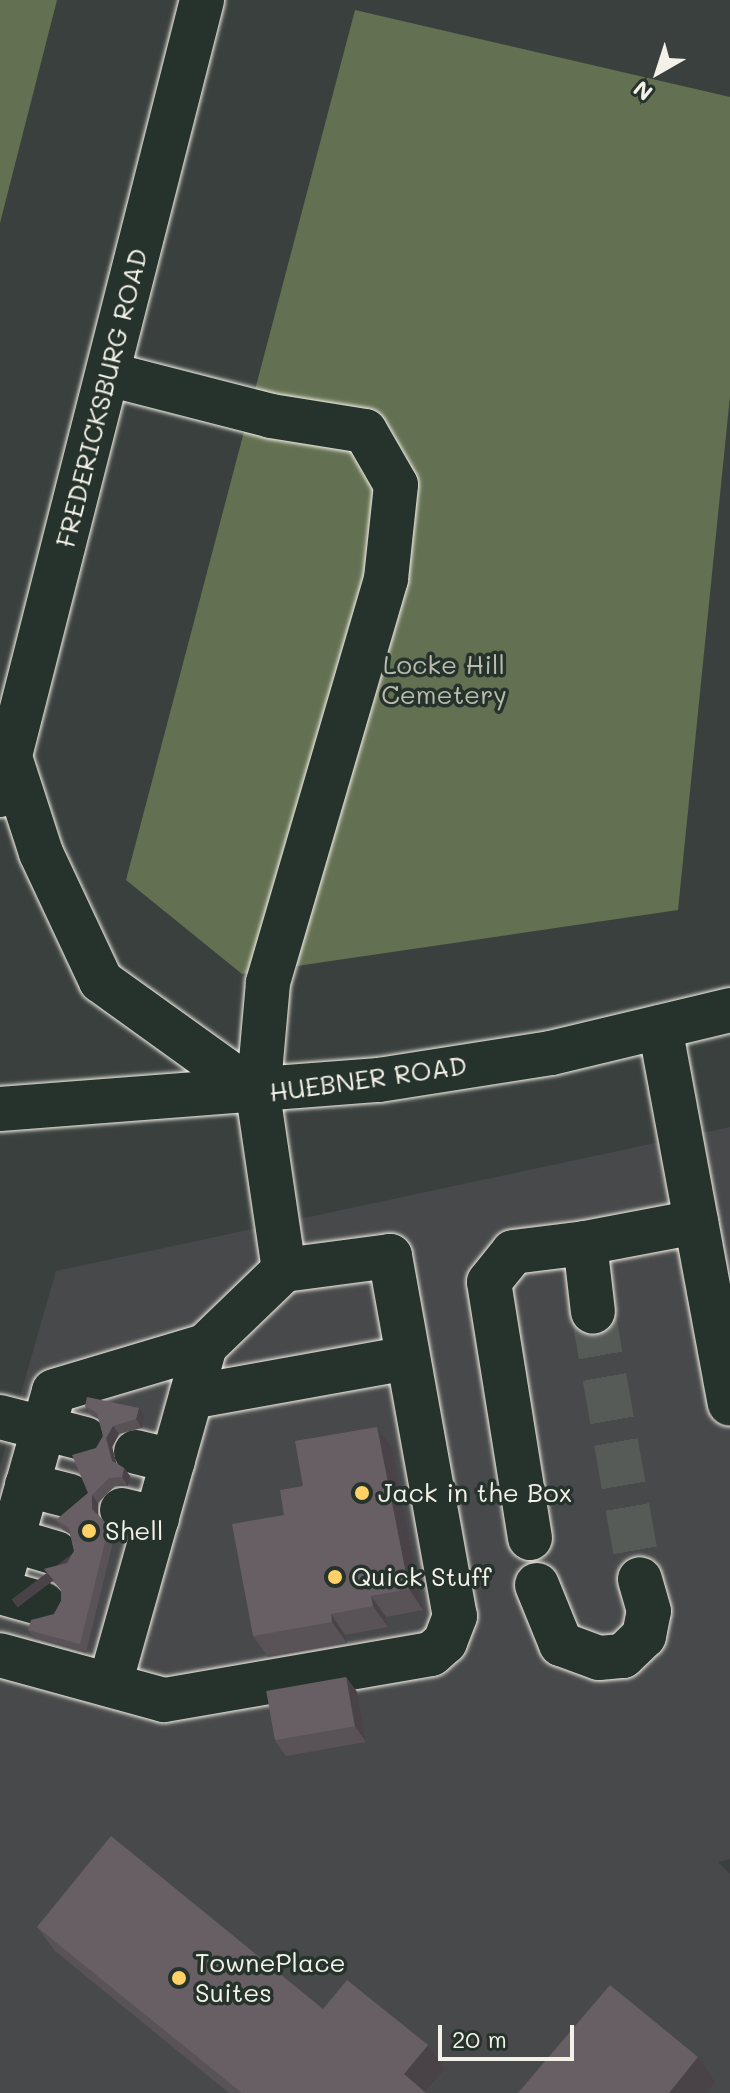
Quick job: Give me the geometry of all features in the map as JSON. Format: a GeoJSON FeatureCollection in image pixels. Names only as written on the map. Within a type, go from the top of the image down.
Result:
{"type":"FeatureCollection","features":[{"type":"Feature","properties":{"kind":"main road","name":"FREDERICKSBURG ROAD"},"geometry":{"type":"LineString","coordinates":[[3,774],[202,0]]}},
{"type":"Feature","properties":{"kind":"main road"},"geometry":{"type":"LineString","coordinates":[[108,374],[271,416],[365,431],[396,485],[386,579],[268,983],[258,1094],[284,1270]]}},
{"type":"Feature","properties":{"kind":"main road"},"geometry":{"type":"LineString","coordinates":[[3,774],[101,981],[258,1094]]}},
{"type":"Feature","properties":{"kind":"main road","name":"HUEBNER ROAD"},"geometry":{"type":"LineString","coordinates":[[0,1109],[258,1094],[551,1053],[730,1010]]}},
{"type":"Feature","properties":{"kind":"main road"},"geometry":{"type":"LineString","coordinates":[[660,1027],[730,1404]]}},
{"type":"Feature","properties":{"kind":"main road"},"geometry":{"type":"LineString","coordinates":[[530,1538],[489,1282],[513,1252],[585,1243],[696,1222]]}},
{"type":"Feature","properties":{"kind":"main road"},"geometry":{"type":"LineString","coordinates":[[585,1243],[593,1312]]}},
{"type":"Feature","properties":{"kind":"main road"},"geometry":{"type":"LineString","coordinates":[[0,1582],[54,1391],[205,1346],[284,1270],[390,1256],[455,1616],[445,1642],[431,1654],[164,1700],[0,1655]]}},
{"type":"Feature","properties":{"kind":"main road"},"geometry":{"type":"LineString","coordinates":[[110,1684],[111,1620],[154,1456],[191,1397],[205,1346]]}},
{"type":"Feature","properties":{"kind":"main road"},"geometry":{"type":"LineString","coordinates":[[191,1397],[408,1358]]}},
{"type":"Feature","properties":{"kind":"main road"},"geometry":{"type":"LineString","coordinates":[[0,1417],[85,1439]]}},
{"type":"Feature","properties":{"kind":"main road"},"geometry":{"type":"LineString","coordinates":[[27,1485],[70,1496]]}},
{"type":"Feature","properties":{"kind":"main road"},"geometry":{"type":"LineString","coordinates":[[12,1540],[56,1553]]}},
{"type":"Feature","properties":{"kind":"main road"},"geometry":{"type":"LineString","coordinates":[[537,1585],[561,1644],[599,1658],[623,1656],[644,1636],[649,1611],[640,1579]]}},
{"type":"Feature","properties":{"kind":"main road"},"geometry":{"type":"LineString","coordinates":[[0,1592],[43,1604]]}},
{"type":"Feature","properties":{"kind":"shaded area"},"geometry":{"type":"Polygon","coordinates":[[[730,1127],[730,1859],[718,1862],[730,1874],[730,2093],[0,2093],[0,1466],[56,1271],[730,1127]]]}},
{"type":"Feature","properties":{"kind":"green space"},"geometry":{"type":"Polygon","coordinates":[[[0,0],[57,0],[0,223],[0,0]]]}},
{"type":"Feature","properties":{"kind":"green space","name":"Locke Hill Cemetery"},"geometry":{"type":"Polygon","coordinates":[[[355,10],[730,97],[730,396],[678,910],[242,974],[126,880],[355,10]]]}},
{"type":"Feature","properties":{"kind":"building"},"geometry":{"type":"Polygon","coordinates":[[[87,1397],[139,1408],[136,1419],[113,1426],[106,1438],[112,1461],[124,1468],[122,1477],[109,1478],[92,1495],[92,1509],[109,1526],[80,1644],[28,1630],[31,1620],[54,1614],[61,1601],[61,1589],[44,1569],[67,1563],[74,1551],[69,1528],[56,1520],[88,1493],[72,1455],[96,1448],[103,1436],[97,1413],[85,1406],[87,1397]]]}},
{"type":"Feature","properties":{"kind":"building","name":"Quick Stuff"},"geometry":{"type":"Polygon","coordinates":[[[377,1427],[409,1589],[371,1596],[373,1606],[331,1614],[332,1622],[253,1636],[232,1524],[284,1515],[280,1490],[303,1486],[295,1441],[377,1427]]]}},
{"type":"Feature","properties":{"kind":"building"},"geometry":{"type":"Polygon","coordinates":[[[346,1677],[355,1726],[275,1740],[266,1691],[346,1677]]]}},
{"type":"Feature","properties":{"kind":"building","name":"TownePlace Suites"},"geometry":{"type":"Polygon","coordinates":[[[111,1836],[323,2009],[347,1980],[428,2045],[404,2074],[426,2093],[242,2093],[37,1927],[111,1836]]]}},
{"type":"Feature","properties":{"kind":"building"},"geometry":{"type":"Polygon","coordinates":[[[610,1985],[698,2057],[669,2093],[518,2093],[610,1985]]]}},
{"type":"Feature","properties":{"kind":"tunnel"},"geometry":{"type":"LineString","coordinates":[[593,1312],[640,1579]]}},
{"type":"Feature","properties":{"kind":"place","name":"Jack in the Box"},"geometry":{"type":"Point","coordinates":[362,1493]}},
{"type":"Feature","properties":{"kind":"place","name":"Shell"},"geometry":{"type":"Point","coordinates":[89,1531]}},
{"type":"Feature","properties":{"kind":"place","name":"Quick Stuff"},"geometry":{"type":"Point","coordinates":[335,1577]}},
{"type":"Feature","properties":{"kind":"place","name":"TownePlace Suites"},"geometry":{"type":"Point","coordinates":[179,1978]}}]}
